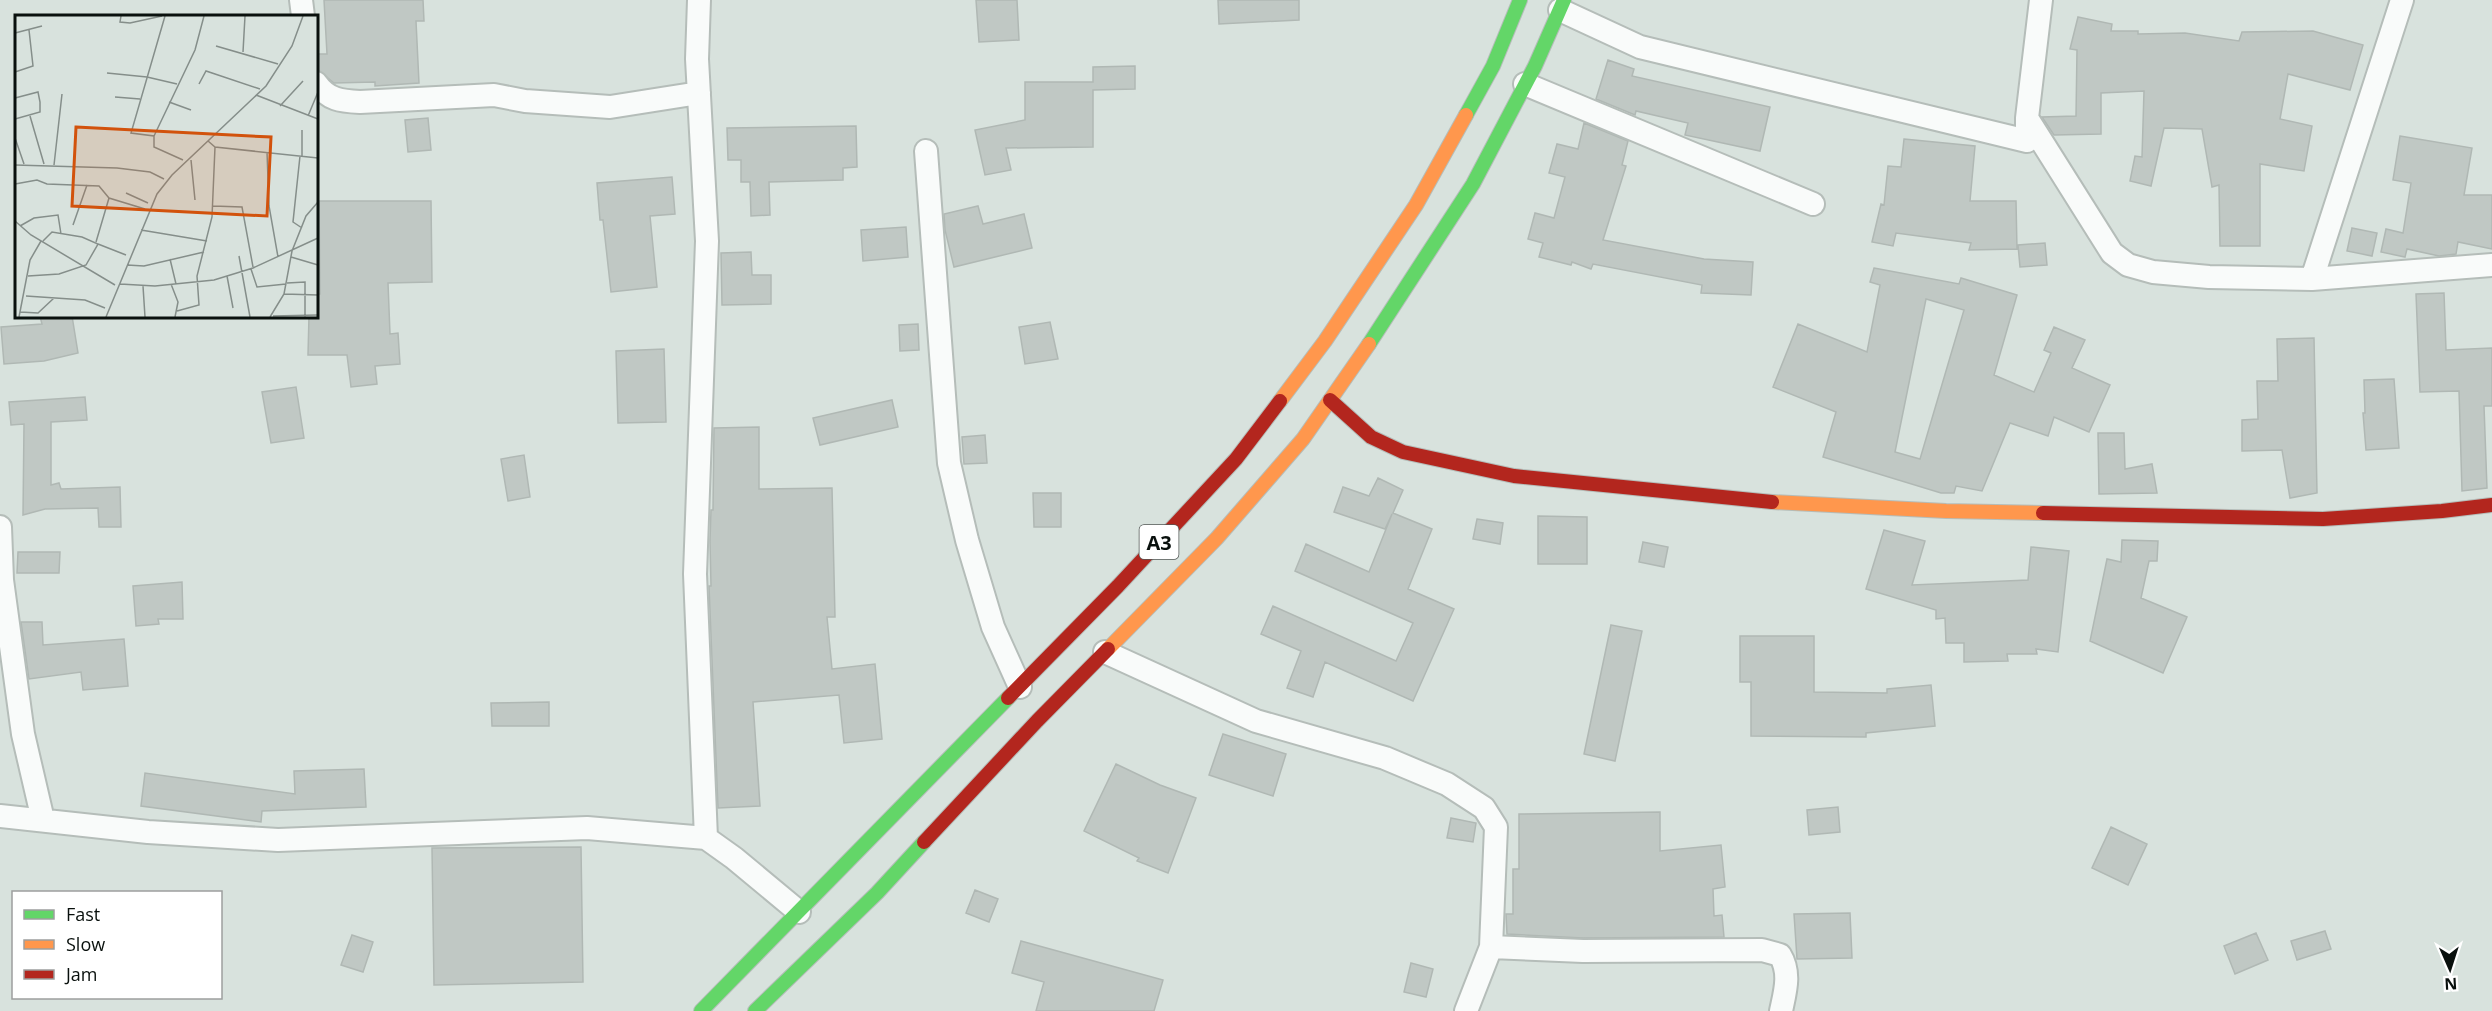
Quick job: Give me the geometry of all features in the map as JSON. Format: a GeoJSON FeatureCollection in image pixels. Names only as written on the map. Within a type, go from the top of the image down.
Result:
{"type":"FeatureCollection","features":[{"type":"Feature","properties":{"kind":"main road","name":"A3"},"geometry":{"type":"LineString","coordinates":[[701,1011],[1118,586],[1236,459],[1325,341],[1416,205],[1492,66],[1520,0]]}},
{"type":"Feature","properties":{"kind":"main road","name":"A3"},"geometry":{"type":"LineString","coordinates":[[755,1011],[877,893],[1037,721],[1217,538],[1303,439],[1398,302],[1473,184],[1525,84],[1562,5]]}},
{"type":"Feature","properties":{"kind":"main road"},"geometry":{"type":"LineString","coordinates":[[1330,400],[1371,437],[1403,452],[1514,476],[1780,503],[1946,511],[2324,519],[2442,511],[2492,505]]}},
{"type":"Feature","properties":{"kind":"street"},"geometry":{"type":"LineString","coordinates":[[301,0],[303,15]]}},
{"type":"Feature","properties":{"kind":"street"},"geometry":{"type":"LineString","coordinates":[[699,0],[697,59],[707,241],[695,574],[706,838]]}},
{"type":"Feature","properties":{"kind":"street"},"geometry":{"type":"LineString","coordinates":[[1562,5],[1640,47],[2027,141],[2027,118],[2041,0]]}},
{"type":"Feature","properties":{"kind":"street"},"geometry":{"type":"LineString","coordinates":[[2312,279],[2402,0]]}},
{"type":"Feature","properties":{"kind":"street"},"geometry":{"type":"LineString","coordinates":[[1525,84],[1813,204]]}},
{"type":"Feature","properties":{"kind":"street"},"geometry":{"type":"LineString","coordinates":[[318,85],[329,97],[342,101],[360,102],[494,94],[525,101],[610,107],[699,93]]}},
{"type":"Feature","properties":{"kind":"street"},"geometry":{"type":"LineString","coordinates":[[2027,118],[2112,252],[2128,264],[2154,272],[2209,277],[2312,279],[2492,265]]}},
{"type":"Feature","properties":{"kind":"street"},"geometry":{"type":"LineString","coordinates":[[926,151],[949,463],[967,540],[993,627],[1020,687]]}},
{"type":"Feature","properties":{"kind":"street"},"geometry":{"type":"LineString","coordinates":[[0,528],[2,580],[23,734],[43,820]]}},
{"type":"Feature","properties":{"kind":"street"},"geometry":{"type":"LineString","coordinates":[[1105,652],[1256,721],[1385,758],[1447,784],[1484,808],[1496,827],[1491,947],[1466,1011]]}},
{"type":"Feature","properties":{"kind":"street"},"geometry":{"type":"LineString","coordinates":[[0,816],[148,832],[278,840],[587,828],[706,838],[734,858],[798,912]]}},
{"type":"Feature","properties":{"kind":"street"},"geometry":{"type":"LineString","coordinates":[[1491,947],[1583,951],[1762,950],[1780,955],[1785,962],[1787,984],[1781,1011]]}},
{"type":"Feature","properties":{"kind":"building"},"geometry":{"type":"Polygon","coordinates":[[[324,0],[423,0],[424,21],[416,21],[419,83],[375,86],[375,82],[334,83],[318,70],[318,54],[327,54],[324,0]]]}},
{"type":"Feature","properties":{"kind":"building"},"geometry":{"type":"Polygon","coordinates":[[[976,0],[1017,0],[1019,40],[979,42],[976,0]]]}},
{"type":"Feature","properties":{"kind":"building"},"geometry":{"type":"Polygon","coordinates":[[[1218,0],[1299,0],[1299,20],[1219,24],[1218,0]]]}},
{"type":"Feature","properties":{"kind":"building"},"geometry":{"type":"Polygon","coordinates":[[[2078,17],[2112,24],[2111,31],[2138,31],[2138,34],[2185,33],[2239,41],[2242,32],[2313,31],[2363,45],[2350,90],[2288,74],[2280,119],[2312,126],[2304,171],[2260,164],[2260,246],[2220,246],[2219,185],[2212,187],[2202,129],[2164,128],[2151,186],[2130,181],[2135,156],[2142,157],[2144,91],[2101,93],[2101,134],[2054,135],[2042,117],[2076,116],[2077,50],[2070,49],[2078,17]]]}},
{"type":"Feature","properties":{"kind":"building"},"geometry":{"type":"Polygon","coordinates":[[[1608,60],[1634,69],[1632,76],[1770,107],[1760,151],[1685,135],[1688,123],[1636,111],[1635,115],[1596,99],[1608,60]]]}},
{"type":"Feature","properties":{"kind":"building"},"geometry":{"type":"Polygon","coordinates":[[[1135,66],[1135,89],[1093,90],[1093,147],[1006,148],[1011,170],[985,175],[975,130],[1025,120],[1025,82],[1093,82],[1093,67],[1135,66]]]}},
{"type":"Feature","properties":{"kind":"building"},"geometry":{"type":"Polygon","coordinates":[[[428,118],[431,150],[408,152],[405,120],[428,118]]]}},
{"type":"Feature","properties":{"kind":"building"},"geometry":{"type":"Polygon","coordinates":[[[1584,123],[1628,141],[1622,165],[1626,166],[1603,240],[1704,259],[1753,262],[1751,295],[1701,293],[1702,285],[1593,264],[1591,269],[1572,262],[1571,265],[1539,257],[1543,243],[1528,239],[1535,213],[1554,218],[1565,177],[1549,173],[1557,144],[1578,149],[1584,123]]]}},
{"type":"Feature","properties":{"kind":"building"},"geometry":{"type":"Polygon","coordinates":[[[856,126],[857,167],[843,168],[843,180],[769,182],[770,215],[751,216],[750,182],[741,182],[741,160],[728,160],[727,128],[856,126]]]}},
{"type":"Feature","properties":{"kind":"building"},"geometry":{"type":"Polygon","coordinates":[[[2400,136],[2472,148],[2464,195],[2492,195],[2492,249],[2458,242],[2456,254],[2439,256],[2407,249],[2405,257],[2381,252],[2386,229],[2403,233],[2411,183],[2393,180],[2400,136]]]}},
{"type":"Feature","properties":{"kind":"building"},"geometry":{"type":"Polygon","coordinates":[[[1904,139],[1975,146],[1970,201],[2016,201],[2017,249],[1969,250],[1971,243],[1896,233],[1893,246],[1872,242],[1881,204],[1884,205],[1888,166],[1901,167],[1904,139]]]}},
{"type":"Feature","properties":{"kind":"building"},"geometry":{"type":"Polygon","coordinates":[[[672,177],[675,214],[650,216],[657,287],[611,292],[597,183],[672,177]]]}},
{"type":"Feature","properties":{"kind":"building"},"geometry":{"type":"Polygon","coordinates":[[[319,201],[431,201],[432,282],[388,283],[390,334],[398,333],[400,364],[375,366],[377,384],[351,387],[347,355],[308,355],[309,318],[318,318],[318,294],[320,294],[319,201]]]}},
{"type":"Feature","properties":{"kind":"building"},"geometry":{"type":"Polygon","coordinates":[[[978,206],[983,224],[1024,214],[1032,248],[954,267],[945,230],[944,214],[978,206]]]}},
{"type":"Feature","properties":{"kind":"building"},"geometry":{"type":"Polygon","coordinates":[[[906,227],[908,257],[863,261],[861,230],[906,227]]]}},
{"type":"Feature","properties":{"kind":"building"},"geometry":{"type":"Polygon","coordinates":[[[2352,228],[2377,233],[2372,256],[2347,251],[2352,228]]]}},
{"type":"Feature","properties":{"kind":"building"},"geometry":{"type":"Polygon","coordinates":[[[2045,243],[2047,265],[2020,267],[2018,245],[2045,243]]]}},
{"type":"Feature","properties":{"kind":"building"},"geometry":{"type":"Polygon","coordinates":[[[751,252],[752,275],[771,275],[771,304],[722,305],[721,253],[751,252]]]}},
{"type":"Feature","properties":{"kind":"building"},"geometry":{"type":"Polygon","coordinates":[[[1874,268],[1959,284],[1961,278],[2017,295],[1994,375],[2034,392],[2051,353],[2044,350],[2054,327],[2085,340],[2072,368],[2110,385],[2089,432],[2054,417],[2048,436],[2010,423],[1982,491],[1956,486],[1954,493],[1941,493],[1823,457],[1836,412],[1773,387],[1798,324],[1867,352],[1880,285],[1870,282],[1874,268]],[[1926,299],[1895,452],[1920,459],[1964,310],[1926,299]]]}},
{"type":"Feature","properties":{"kind":"building"},"geometry":{"type":"Polygon","coordinates":[[[2444,293],[2446,350],[2492,348],[2492,406],[2484,406],[2487,488],[2462,491],[2459,391],[2420,392],[2416,294],[2444,293]]]}},
{"type":"Feature","properties":{"kind":"building"},"geometry":{"type":"Polygon","coordinates":[[[40,318],[72,318],[78,353],[44,361],[4,364],[1,327],[42,324],[40,318]]]}},
{"type":"Feature","properties":{"kind":"building"},"geometry":{"type":"Polygon","coordinates":[[[1050,322],[1058,359],[1025,364],[1019,327],[1050,322]]]}},
{"type":"Feature","properties":{"kind":"building"},"geometry":{"type":"Polygon","coordinates":[[[918,324],[919,350],[900,351],[899,325],[918,324]]]}},
{"type":"Feature","properties":{"kind":"building"},"geometry":{"type":"Polygon","coordinates":[[[2314,338],[2317,493],[2290,498],[2282,450],[2242,451],[2242,420],[2258,419],[2257,381],[2278,381],[2277,339],[2314,338]]]}},
{"type":"Feature","properties":{"kind":"building"},"geometry":{"type":"Polygon","coordinates":[[[664,349],[666,422],[618,423],[616,351],[664,349]]]}},
{"type":"Feature","properties":{"kind":"building"},"geometry":{"type":"Polygon","coordinates":[[[2394,379],[2399,448],[2366,450],[2363,413],[2365,413],[2364,380],[2394,379]]]}},
{"type":"Feature","properties":{"kind":"building"},"geometry":{"type":"Polygon","coordinates":[[[296,387],[304,438],[271,443],[262,392],[296,387]]]}},
{"type":"Feature","properties":{"kind":"building"},"geometry":{"type":"Polygon","coordinates":[[[85,397],[87,420],[51,422],[51,485],[59,483],[61,489],[120,487],[121,527],[99,527],[98,508],[45,509],[23,515],[24,424],[11,425],[9,402],[85,397]]]}},
{"type":"Feature","properties":{"kind":"building"},"geometry":{"type":"Polygon","coordinates":[[[892,400],[898,427],[820,445],[813,418],[892,400]]]}},
{"type":"Feature","properties":{"kind":"building"},"geometry":{"type":"Polygon","coordinates":[[[759,427],[759,489],[832,488],[835,617],[827,617],[832,669],[875,664],[882,739],[844,743],[839,695],[753,702],[760,806],[718,808],[709,586],[711,586],[710,541],[711,510],[713,510],[714,428],[759,427]]]}},
{"type":"Feature","properties":{"kind":"building"},"geometry":{"type":"Polygon","coordinates":[[[2098,433],[2124,433],[2125,469],[2152,464],[2157,493],[2099,494],[2098,433]]]}},
{"type":"Feature","properties":{"kind":"building"},"geometry":{"type":"Polygon","coordinates":[[[985,435],[987,463],[964,464],[962,437],[985,435]]]}},
{"type":"Feature","properties":{"kind":"building"},"geometry":{"type":"Polygon","coordinates":[[[524,455],[530,497],[508,501],[501,459],[524,455]]]}},
{"type":"Feature","properties":{"kind":"building"},"geometry":{"type":"Polygon","coordinates":[[[1378,478],[1403,490],[1393,513],[1432,529],[1408,589],[1454,609],[1413,701],[1325,662],[1313,697],[1287,688],[1301,651],[1261,634],[1273,606],[1396,661],[1413,623],[1295,571],[1306,544],[1369,572],[1392,514],[1385,529],[1334,512],[1343,487],[1369,496],[1378,478]]]}},
{"type":"Feature","properties":{"kind":"building"},"geometry":{"type":"Polygon","coordinates":[[[1033,493],[1061,493],[1061,527],[1034,527],[1033,493]]]}},
{"type":"Feature","properties":{"kind":"building"},"geometry":{"type":"Polygon","coordinates":[[[1538,516],[1587,517],[1587,564],[1538,564],[1538,516]]]}},
{"type":"Feature","properties":{"kind":"building"},"geometry":{"type":"Polygon","coordinates":[[[1477,519],[1503,523],[1500,544],[1473,539],[1477,519]]]}},
{"type":"Feature","properties":{"kind":"building"},"geometry":{"type":"Polygon","coordinates":[[[1884,530],[1925,541],[1912,585],[2028,580],[2031,547],[2069,551],[2058,652],[2036,649],[2037,654],[2007,654],[2008,661],[1964,662],[1964,643],[1946,643],[1945,618],[1936,619],[1936,610],[1866,589],[1884,530]]]}},
{"type":"Feature","properties":{"kind":"building"},"geometry":{"type":"Polygon","coordinates":[[[2122,540],[2158,541],[2157,561],[2149,561],[2141,598],[2187,617],[2163,673],[2090,641],[2107,559],[2121,562],[2122,540]]]}},
{"type":"Feature","properties":{"kind":"building"},"geometry":{"type":"Polygon","coordinates":[[[1643,542],[1668,547],[1664,567],[1639,562],[1643,542]]]}},
{"type":"Feature","properties":{"kind":"building"},"geometry":{"type":"Polygon","coordinates":[[[18,552],[60,552],[59,573],[17,573],[18,552]]]}},
{"type":"Feature","properties":{"kind":"building"},"geometry":{"type":"Polygon","coordinates":[[[182,582],[183,619],[158,619],[159,624],[136,626],[133,586],[182,582]]]}},
{"type":"Feature","properties":{"kind":"building"},"geometry":{"type":"Polygon","coordinates":[[[21,622],[42,622],[43,645],[124,639],[128,686],[83,690],[81,672],[29,679],[21,622]]]}},
{"type":"Feature","properties":{"kind":"building"},"geometry":{"type":"Polygon","coordinates":[[[1611,625],[1642,631],[1615,761],[1584,754],[1611,625]]]}},
{"type":"Feature","properties":{"kind":"building"},"geometry":{"type":"Polygon","coordinates":[[[1740,636],[1814,636],[1814,692],[1887,693],[1887,689],[1931,685],[1935,726],[1866,733],[1866,737],[1751,736],[1751,682],[1740,682],[1740,636]]]}},
{"type":"Feature","properties":{"kind":"building"},"geometry":{"type":"Polygon","coordinates":[[[549,702],[549,726],[492,726],[491,703],[549,702]]]}},
{"type":"Feature","properties":{"kind":"building"},"geometry":{"type":"Polygon","coordinates":[[[1223,734],[1286,754],[1273,796],[1209,775],[1223,734]]]}},
{"type":"Feature","properties":{"kind":"building"},"geometry":{"type":"Polygon","coordinates":[[[1116,764],[1160,785],[1196,798],[1168,873],[1137,861],[1139,858],[1084,831],[1116,764]]]}},
{"type":"Feature","properties":{"kind":"building"},"geometry":{"type":"Polygon","coordinates":[[[364,769],[366,807],[262,811],[261,822],[141,806],[145,773],[295,794],[294,771],[364,769]]]}},
{"type":"Feature","properties":{"kind":"building"},"geometry":{"type":"Polygon","coordinates":[[[1838,807],[1840,832],[1809,835],[1807,810],[1838,807]]]}},
{"type":"Feature","properties":{"kind":"building"},"geometry":{"type":"Polygon","coordinates":[[[1660,812],[1660,851],[1721,845],[1725,887],[1713,889],[1714,916],[1722,915],[1724,937],[1583,938],[1507,934],[1506,914],[1513,914],[1513,869],[1519,869],[1519,814],[1660,812]]]}},
{"type":"Feature","properties":{"kind":"building"},"geometry":{"type":"Polygon","coordinates":[[[1451,818],[1476,823],[1473,842],[1447,838],[1451,818]]]}},
{"type":"Feature","properties":{"kind":"building"},"geometry":{"type":"Polygon","coordinates":[[[2111,827],[2147,844],[2128,885],[2092,868],[2111,827]]]}},
{"type":"Feature","properties":{"kind":"building"},"geometry":{"type":"Polygon","coordinates":[[[581,847],[583,982],[434,985],[432,848],[581,847]]]}},
{"type":"Feature","properties":{"kind":"building"},"geometry":{"type":"Polygon","coordinates":[[[975,890],[998,899],[989,922],[966,913],[975,890]]]}},
{"type":"Feature","properties":{"kind":"building"},"geometry":{"type":"Polygon","coordinates":[[[1850,913],[1852,958],[1797,959],[1794,914],[1850,913]]]}},
{"type":"Feature","properties":{"kind":"building"},"geometry":{"type":"Polygon","coordinates":[[[2325,931],[2331,949],[2297,960],[2291,941],[2325,931]]]}},
{"type":"Feature","properties":{"kind":"building"},"geometry":{"type":"Polygon","coordinates":[[[2256,933],[2268,960],[2235,974],[2224,946],[2256,933]]]}},
{"type":"Feature","properties":{"kind":"building"},"geometry":{"type":"Polygon","coordinates":[[[352,935],[373,942],[363,972],[341,965],[352,935]]]}},
{"type":"Feature","properties":{"kind":"building"},"geometry":{"type":"Polygon","coordinates":[[[1021,941],[1163,980],[1154,1011],[1036,1011],[1044,982],[1012,973],[1021,941]]]}},
{"type":"Feature","properties":{"kind":"building"},"geometry":{"type":"Polygon","coordinates":[[[1411,963],[1433,969],[1426,997],[1404,992],[1411,963]]]}},
{"type":"Feature","properties":{"kind":"traffic: fast"},"geometry":{"type":"LineString","coordinates":[[1466,115],[1493,66],[1520,0]]}},
{"type":"Feature","properties":{"kind":"traffic: fast"},"geometry":{"type":"LineString","coordinates":[[1369,344],[1473,184],[1535,66],[1564,0]]}},
{"type":"Feature","properties":{"kind":"traffic: fast"},"geometry":{"type":"LineString","coordinates":[[701,1011],[1008,698]]}},
{"type":"Feature","properties":{"kind":"traffic: fast"},"geometry":{"type":"LineString","coordinates":[[755,1011],[877,893],[924,842]]}},
{"type":"Feature","properties":{"kind":"traffic: slow"},"geometry":{"type":"LineString","coordinates":[[1280,401],[1325,341],[1416,205],[1466,115]]}},
{"type":"Feature","properties":{"kind":"traffic: slow"},"geometry":{"type":"LineString","coordinates":[[1108,649],[1217,538],[1303,439],[1369,344]]}},
{"type":"Feature","properties":{"kind":"traffic: slow"},"geometry":{"type":"LineString","coordinates":[[1772,502],[1946,511],[2043,513]]}},
{"type":"Feature","properties":{"kind":"traffic: jam"},"geometry":{"type":"LineString","coordinates":[[1330,400],[1371,437],[1403,452],[1514,476],[1772,502]]}},
{"type":"Feature","properties":{"kind":"traffic: jam"},"geometry":{"type":"LineString","coordinates":[[1008,698],[1118,586],[1236,459],[1280,401]]}},
{"type":"Feature","properties":{"kind":"traffic: jam"},"geometry":{"type":"LineString","coordinates":[[2043,513],[2323,519],[2442,511],[2492,505]]}},
{"type":"Feature","properties":{"kind":"traffic: jam"},"geometry":{"type":"LineString","coordinates":[[924,842],[1108,649]]}}]}
